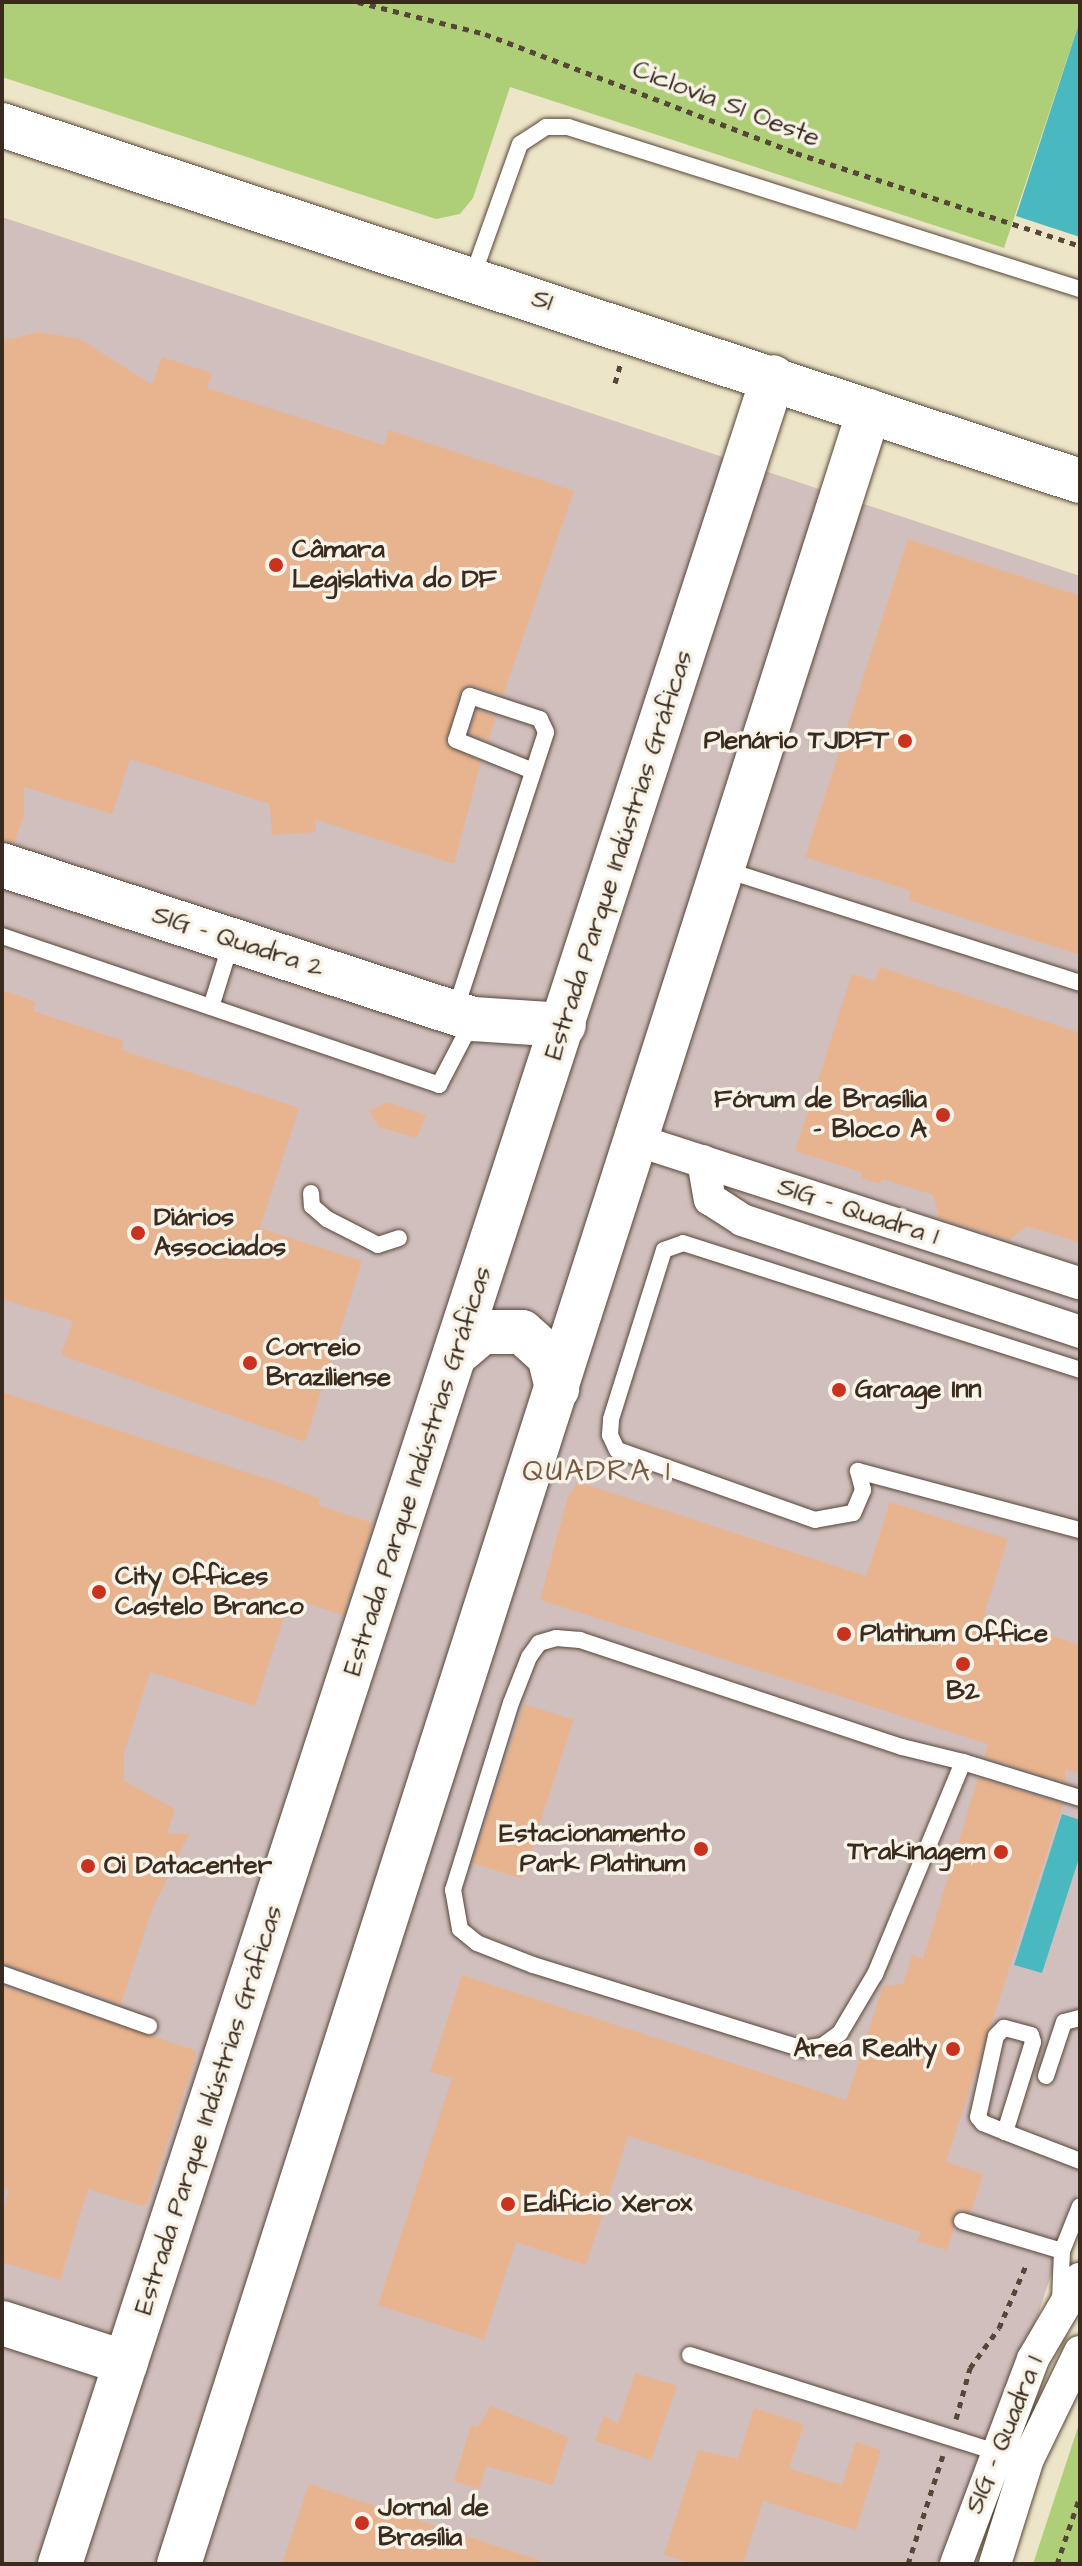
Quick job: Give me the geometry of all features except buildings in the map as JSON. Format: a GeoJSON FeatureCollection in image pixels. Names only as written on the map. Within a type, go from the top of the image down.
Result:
{"type":"FeatureCollection","features":[{"type":"Feature","properties":{"kind":"main road","name":"S1"},"geometry":{"type":"LineString","coordinates":[[2,125],[773,377],[1080,481]]}},
{"type":"Feature","properties":{"kind":"main road","name":"Estrada Parque Indústrias Gráficas"},"geometry":{"type":"LineString","coordinates":[[60,2564],[549,1072],[773,377]]}},
{"type":"Feature","properties":{"kind":"main road"},"geometry":{"type":"LineString","coordinates":[[179,2564],[869,411]]}},
{"type":"Feature","properties":{"kind":"main road","name":"SIG - Quadra 2"},"geometry":{"type":"LineString","coordinates":[[2,865],[464,1015],[522,1048],[549,1072]]}},
{"type":"Feature","properties":{"kind":"main road","name":"SIG - Quadra 2"},"geometry":{"type":"LineString","coordinates":[[464,1015],[564,1025]]}},
{"type":"Feature","properties":{"kind":"main road"},"geometry":{"type":"LineString","coordinates":[[455,1355],[482,1332],[522,1332],[549,1356],[557,1389]]}},
{"type":"Feature","properties":{"kind":"main road"},"geometry":{"type":"LineString","coordinates":[[2,2323],[126,2363]]}},
{"type":"Feature","properties":{"kind":"street","name":"SIG - Quadra 1"},"geometry":{"type":"LineString","coordinates":[[636,1140],[1080,1283]]}},
{"type":"Feature","properties":{"kind":"street"},"geometry":{"type":"LineString","coordinates":[[703,1161],[710,1199],[742,1220],[1080,1332]]}},
{"type":"Feature","properties":{"kind":"street","name":"SIG - Quadra 1"},"geometry":{"type":"LineString","coordinates":[[956,2564],[995,2452],[1060,2308],[1080,2279]]}},
{"type":"Feature","properties":{"kind":"street","name":"SIG - Quadra 1"},"geometry":{"type":"LineString","coordinates":[[995,2564],[1028,2459],[1080,2352]]}},
{"type":"Feature","properties":{"kind":"lane"},"geometry":{"type":"LineString","coordinates":[[472,278],[520,144],[546,127],[568,127],[1080,289]]}},
{"type":"Feature","properties":{"kind":"lane"},"geometry":{"type":"LineString","coordinates":[[2,936],[439,1085],[464,1015],[546,732],[540,719],[470,696],[456,740],[533,771]]}},
{"type":"Feature","properties":{"kind":"lane"},"geometry":{"type":"LineString","coordinates":[[722,869],[1080,983]]}},
{"type":"Feature","properties":{"kind":"lane"},"geometry":{"type":"LineString","coordinates":[[211,1007],[232,940]]}},
{"type":"Feature","properties":{"kind":"lane"},"geometry":{"type":"LineString","coordinates":[[311,1193],[312,1206],[327,1219],[378,1245],[399,1238]]}},
{"type":"Feature","properties":{"kind":"lane"},"geometry":{"type":"LineString","coordinates":[[1080,1370],[683,1243],[664,1250],[657,1263],[610,1435],[617,1450],[634,1459],[815,1520],[853,1513],[863,1490],[858,1471],[1080,1530]]}},
{"type":"Feature","properties":{"kind":"lane"},"geometry":{"type":"LineString","coordinates":[[963,1762],[875,1974],[840,2033],[822,2046],[803,2049],[533,1965],[477,1943],[460,1929],[453,1890],[460,1858],[511,1703],[539,1643],[580,1640],[860,1734],[963,1762],[1080,1798]]}},
{"type":"Feature","properties":{"kind":"lane"},"geometry":{"type":"LineString","coordinates":[[2,1974],[149,2026]]}},
{"type":"Feature","properties":{"kind":"lane"},"geometry":{"type":"LineString","coordinates":[[1046,2076],[1064,2022],[1080,2018]]}},
{"type":"Feature","properties":{"kind":"lane"},"geometry":{"type":"LineString","coordinates":[[1005,2132],[1033,2042],[1031,2035],[1004,2028],[996,2036],[976,2109],[983,2123],[1005,2132],[1080,2161]]}},
{"type":"Feature","properties":{"kind":"lane","name":"SIG - Quadra 1"},"geometry":{"type":"LineString","coordinates":[[1060,2308],[1062,2251],[1080,2206]]}},
{"type":"Feature","properties":{"kind":"lane"},"geometry":{"type":"LineString","coordinates":[[962,2221],[1062,2251]]}},
{"type":"Feature","properties":{"kind":"lane"},"geometry":{"type":"LineString","coordinates":[[690,2355],[995,2452]]}},
{"type":"Feature","properties":{"kind":"path","name":"Ciclovia S1 Oeste"},"geometry":{"type":"LineString","coordinates":[[358,2],[485,34],[796,153],[1080,246]]}},
{"type":"Feature","properties":{"kind":"path"},"geometry":{"type":"LineString","coordinates":[[908,2564],[970,2368],[999,2328],[1034,2243]]}},
{"type":"Feature","properties":{"kind":"path"},"geometry":{"type":"LineString","coordinates":[[1057,2564],[1080,2496]]}},
{"type":"Feature","properties":{"kind":"shaded area"},"geometry":{"type":"Polygon","coordinates":[[[2,217],[1080,576],[1080,2187],[956,2564],[2,2564],[2,217]]]}},
{"type":"Feature","properties":{"kind":"green space"},"geometry":{"type":"Polygon","coordinates":[[[2,2],[1080,2],[1080,20],[1004,248],[510,87],[473,198],[460,214],[436,219],[2,77],[2,2]]]}},
{"type":"Feature","properties":{"kind":"green space"},"geometry":{"type":"Polygon","coordinates":[[[1080,2421],[1080,2564],[1033,2564],[1080,2421]]]}},
{"type":"Feature","properties":{"kind":"water"},"geometry":{"type":"Polygon","coordinates":[[[1080,20],[1080,237],[1016,216],[1080,20]]]}},
{"type":"Feature","properties":{"kind":"water"},"geometry":{"type":"Polygon","coordinates":[[[1062,1814],[1080,1820],[1080,1855],[1042,1973],[1014,1965],[1062,1814]]]}},
{"type":"Feature","properties":{"kind":"place","name":"Câmara Legislativa do DF"},"geometry":{"type":"Point","coordinates":[276,565]}},
{"type":"Feature","properties":{"kind":"place","name":"Plenário TJDFT"},"geometry":{"type":"Point","coordinates":[905,741]}},
{"type":"Feature","properties":{"kind":"place","name":"Fórum de Brasília - Bloco A"},"geometry":{"type":"Point","coordinates":[943,1115]}},
{"type":"Feature","properties":{"kind":"place","name":"Diários Associados"},"geometry":{"type":"Point","coordinates":[138,1233]}},
{"type":"Feature","properties":{"kind":"place","name":"Correio Braziliense"},"geometry":{"type":"Point","coordinates":[250,1363]}},
{"type":"Feature","properties":{"kind":"place","name":"Garage Inn"},"geometry":{"type":"Point","coordinates":[839,1390]}},
{"type":"Feature","properties":{"kind":"place","name":"City Offices Castelo Branco"},"geometry":{"type":"Point","coordinates":[99,1592]}},
{"type":"Feature","properties":{"kind":"place","name":"Platinum Office"},"geometry":{"type":"Point","coordinates":[844,1634]}},
{"type":"Feature","properties":{"kind":"place","name":"B2"},"geometry":{"type":"Point","coordinates":[963,1664]}},
{"type":"Feature","properties":{"kind":"place","name":"Estacionamento Park Platinum"},"geometry":{"type":"Point","coordinates":[701,1849]}},
{"type":"Feature","properties":{"kind":"place","name":"Trakinagem"},"geometry":{"type":"Point","coordinates":[1001,1852]}},
{"type":"Feature","properties":{"kind":"place","name":"Oi Datacenter"},"geometry":{"type":"Point","coordinates":[88,1866]}},
{"type":"Feature","properties":{"kind":"place","name":"Area Realty"},"geometry":{"type":"Point","coordinates":[953,2049]}},
{"type":"Feature","properties":{"kind":"place","name":"Edifício Xerox"},"geometry":{"type":"Point","coordinates":[508,2204]}},
{"type":"Feature","properties":{"kind":"place","name":"Jornal de Brasília"},"geometry":{"type":"Point","coordinates":[362,2523]}},
{"type":"Feature","properties":{"kind":"district","name":"QUADRA 1"},"geometry":{"type":"Point","coordinates":[597,1471]}}]}
